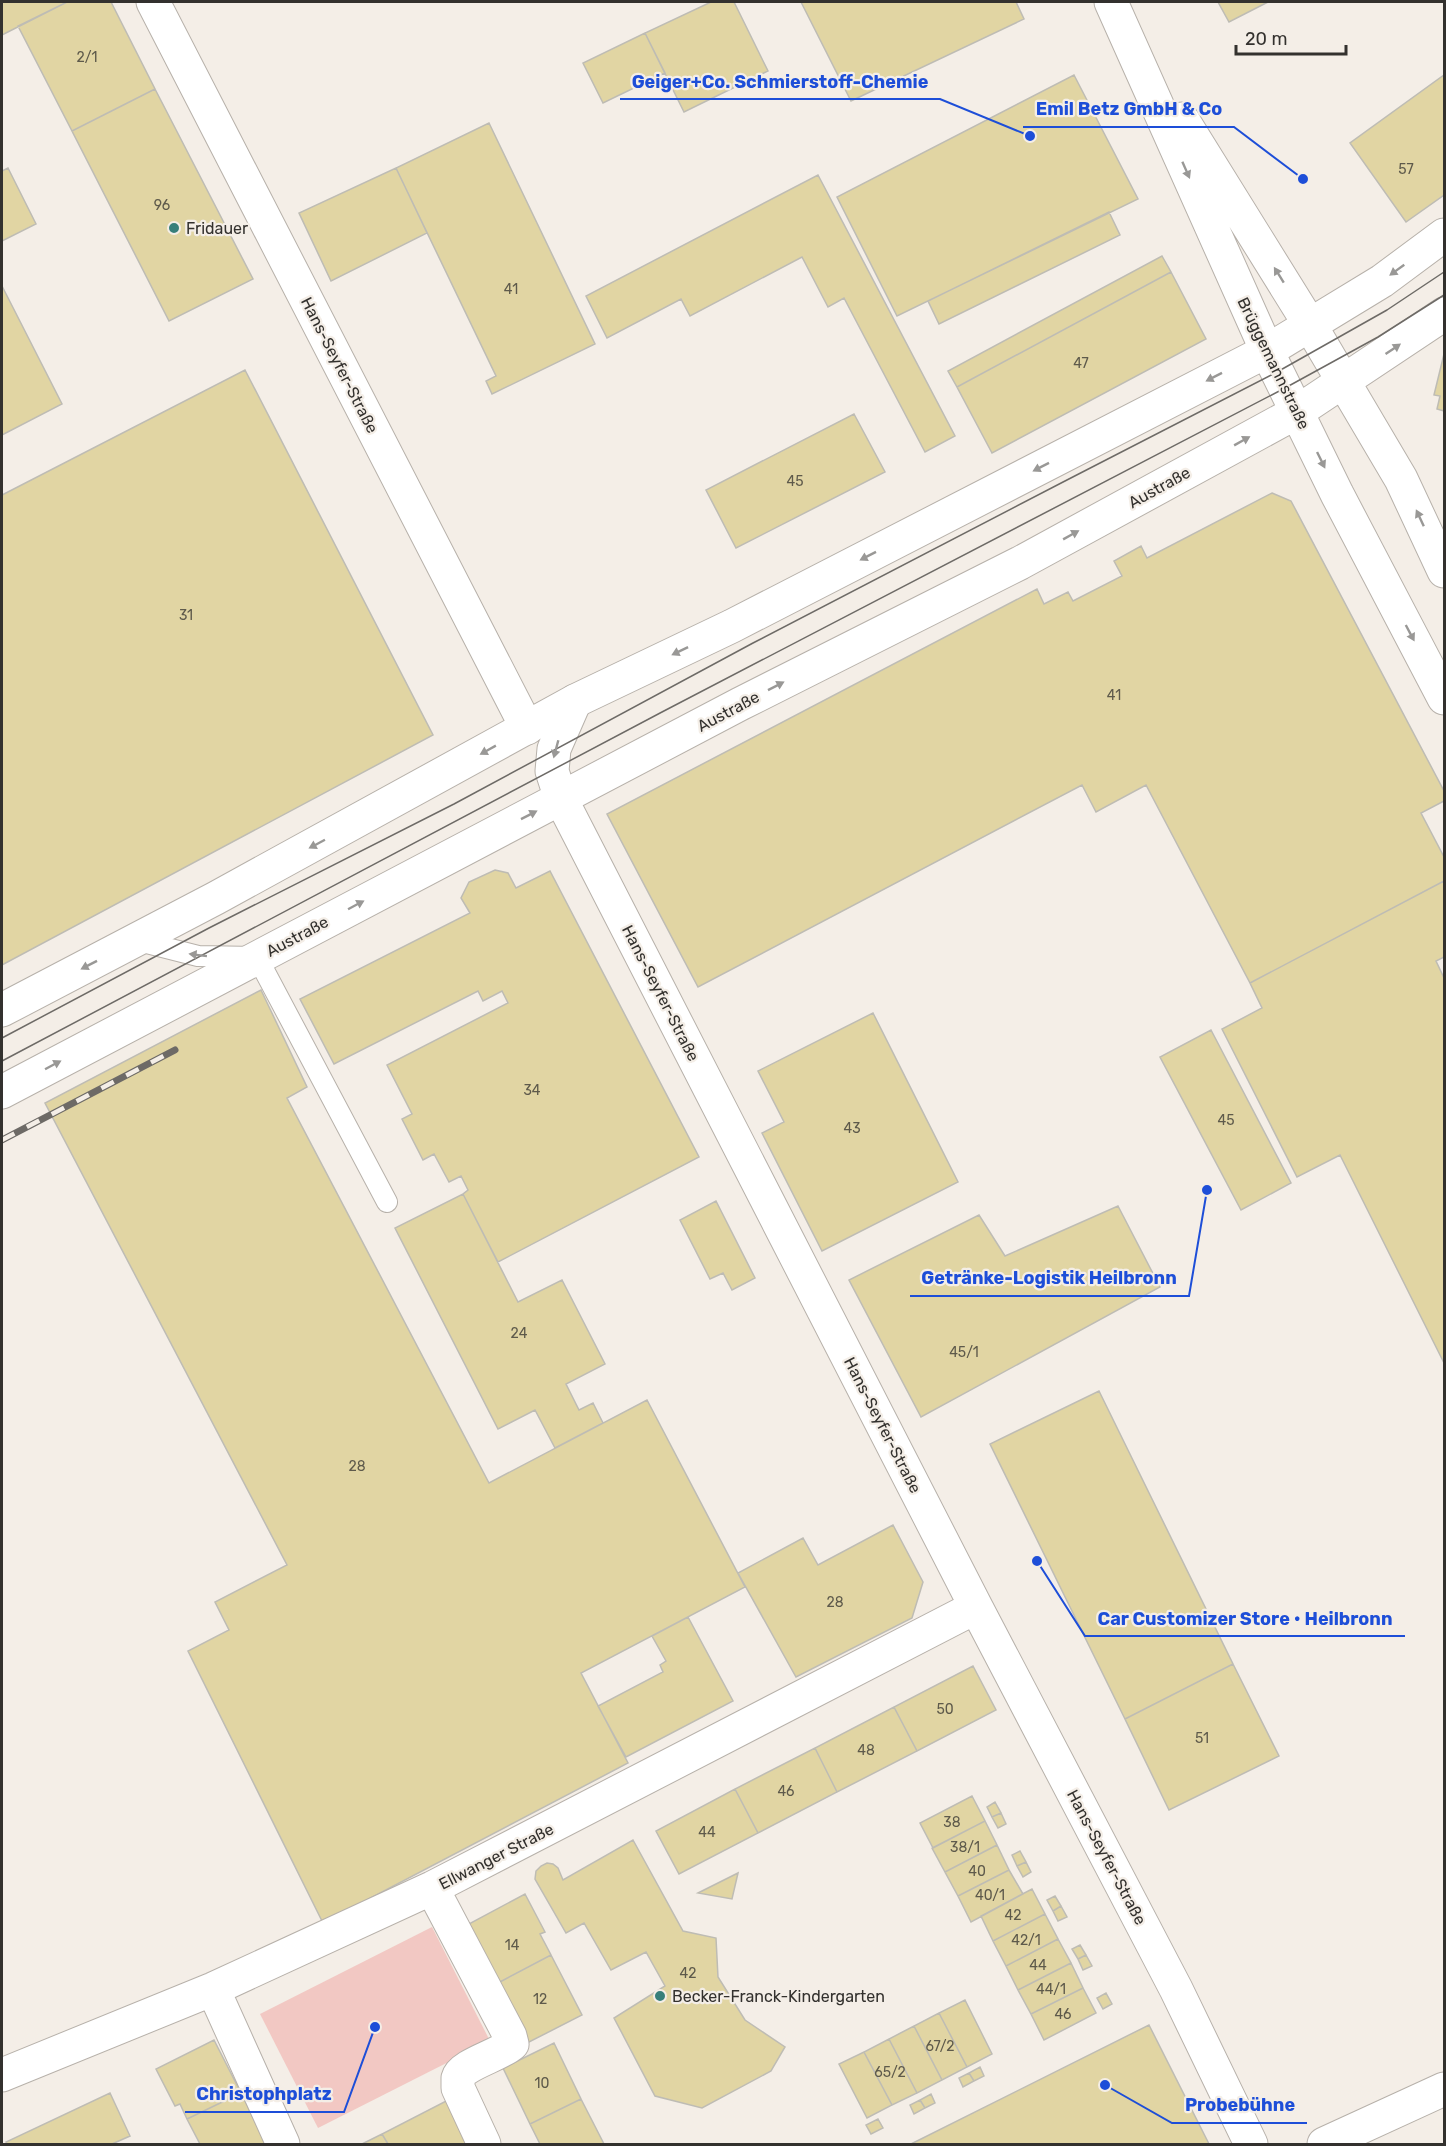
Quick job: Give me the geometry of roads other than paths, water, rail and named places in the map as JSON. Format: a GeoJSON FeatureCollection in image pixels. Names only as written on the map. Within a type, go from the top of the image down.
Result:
{"type":"FeatureCollection","features":[{"type":"Feature","properties":{"kind":"street","name":"Hans-Seyfer-Straße"},"geometry":{"type":"LineString","coordinates":[[153,2],[526,728]]}},
{"type":"Feature","properties":{"kind":"street","name":"Brüggemannstraße"},"geometry":{"type":"LineString","coordinates":[[1116,11],[1344,381],[1401,479],[1444,571]]}},
{"type":"Feature","properties":{"kind":"street","name":"Brüggemannstraße"},"geometry":{"type":"LineString","coordinates":[[1116,11],[1267,351],[1337,494],[1444,698]]}},
{"type":"Feature","properties":{"kind":"street"},"geometry":{"type":"LineString","coordinates":[[2,1010],[576,701],[743,621],[1267,351],[1382,281],[1444,235]]}},
{"type":"Feature","properties":{"kind":"street","name":"Austraße"},"geometry":{"type":"LineString","coordinates":[[2,1092],[740,704],[1020,563],[1297,412],[1444,314]]}},
{"type":"Feature","properties":{"kind":"street","name":"Hans-Seyfer-Straße"},"geometry":{"type":"LineString","coordinates":[[576,701],[554,749],[552,771],[561,799],[976,1607],[1176,1989],[1251,2145]]}},
{"type":"Feature","properties":{"kind":"street","name":"Ellwanger Straße"},"geometry":{"type":"LineString","coordinates":[[2,2075],[213,1989],[432,1888],[976,1607]]}},
{"type":"Feature","properties":{"kind":"street"},"geometry":{"type":"LineString","coordinates":[[432,1888],[510,2036],[512,2044],[505,2050],[462,2070],[458,2078],[458,2088],[484,2145]]}},
{"type":"Feature","properties":{"kind":"street"},"geometry":{"type":"LineString","coordinates":[[213,1989],[283,2145]]}},
{"type":"Feature","properties":{"kind":"street"},"geometry":{"type":"LineString","coordinates":[[1324,2145],[1444,2089]]}},
{"type":"Feature","properties":{"kind":"lane"},"geometry":{"type":"LineString","coordinates":[[135,940],[198,956],[257,957],[387,1202]]}},
{"type":"Feature","properties":{"kind":"tram line"},"geometry":{"type":"LineString","coordinates":[[2,1038],[209,928],[454,804],[753,643],[1277,372],[1387,310],[1444,272]]}},
{"type":"Feature","properties":{"kind":"tram line"},"geometry":{"type":"LineString","coordinates":[[2,1061],[662,712],[1285,388],[1378,337],[1444,295]]}},
{"type":"Feature","properties":{"kind":"railway"},"geometry":{"type":"LineString","coordinates":[[2,1140],[175,1050]]}},
{"type":"Feature","properties":{"kind":"place","name":"Geiger+Co. Schmierstoff-Chemie"},"geometry":{"type":"Point","coordinates":[1030,136]}},
{"type":"Feature","properties":{"kind":"place","name":"Emil Betz GmbH & Co"},"geometry":{"type":"Point","coordinates":[1303,179]}},
{"type":"Feature","properties":{"kind":"place","name":"Fridauer"},"geometry":{"type":"Point","coordinates":[174,228]}},
{"type":"Feature","properties":{"kind":"place","name":"Getränke-Logistik Heilbronn"},"geometry":{"type":"Point","coordinates":[1207,1190]}},
{"type":"Feature","properties":{"kind":"place","name":"Car Customizer Store • Heilbronn"},"geometry":{"type":"Point","coordinates":[1037,1561]}},
{"type":"Feature","properties":{"kind":"place","name":"Becker-Franck-Kindergarten"},"geometry":{"type":"Point","coordinates":[660,1996]}},
{"type":"Feature","properties":{"kind":"place","name":"Christophplatz"},"geometry":{"type":"Point","coordinates":[375,2027]}},
{"type":"Feature","properties":{"kind":"place","name":"Probebühne"},"geometry":{"type":"Point","coordinates":[1105,2085]}}]}
